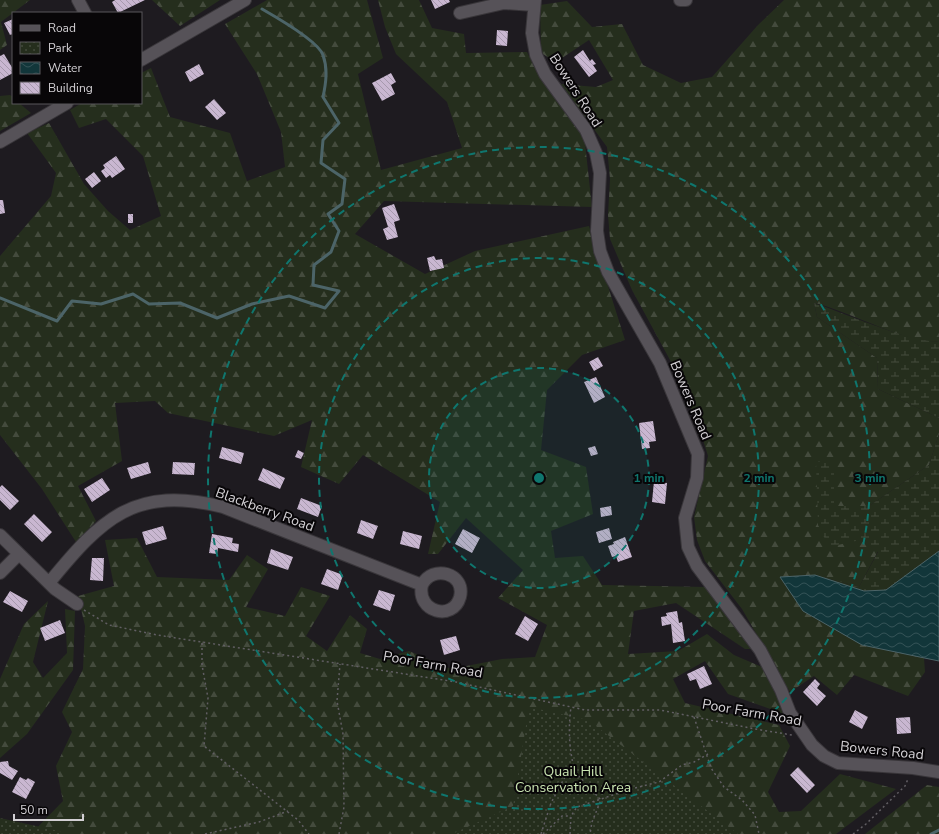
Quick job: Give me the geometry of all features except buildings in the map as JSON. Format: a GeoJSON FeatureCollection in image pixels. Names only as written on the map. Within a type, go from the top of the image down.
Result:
{"type":"FeatureCollection","features":[{"type":"Feature","properties":{"kind":"street"},"geometry":{"type":"LineString","coordinates":[[78,0],[84,12]]}},
{"type":"Feature","properties":{"kind":"street"},"geometry":{"type":"LineString","coordinates":[[142,59],[245,0]]}},
{"type":"Feature","properties":{"kind":"street"},"geometry":{"type":"LineString","coordinates":[[680,0],[686,0]]}},
{"type":"Feature","properties":{"kind":"street"},"geometry":{"type":"LineString","coordinates":[[460,13],[504,3],[534,3]]}},
{"type":"Feature","properties":{"kind":"street","name":"Bowers Road"},"geometry":{"type":"LineString","coordinates":[[534,3],[532,33],[536,55],[546,74],[586,130],[596,153],[600,173],[597,231],[600,251],[608,272],[660,363],[698,454],[696,478],[685,518],[688,547],[697,566],[760,650],[781,690],[790,713],[812,745],[824,756],[838,763],[913,768],[939,772]]}},
{"type":"Feature","properties":{"kind":"street"},"geometry":{"type":"LineString","coordinates":[[0,142],[65,104]]}},
{"type":"Feature","properties":{"kind":"street","name":"Blackberry Road"},"geometry":{"type":"LineString","coordinates":[[49,583],[93,534],[116,516],[127,510],[149,503],[181,500],[201,502],[223,507],[422,585]]}},
{"type":"Feature","properties":{"kind":"street"},"geometry":{"type":"LineString","coordinates":[[0,536],[49,583],[77,604]]}},
{"type":"Feature","properties":{"kind":"street"},"geometry":{"type":"LineString","coordinates":[[0,573],[18,554]]}},
{"type":"Feature","properties":{"kind":"path","name":"Poor Farm Road"},"geometry":{"type":"LineString","coordinates":[[77,604],[87,612],[109,625],[202,643],[456,682],[585,710],[660,710],[755,729],[806,737]]}},
{"type":"Feature","properties":{"kind":"path"},"geometry":{"type":"LineString","coordinates":[[202,643],[202,665],[208,698],[204,746],[288,811],[298,820],[309,834]]}},
{"type":"Feature","properties":{"kind":"path"},"geometry":{"type":"LineString","coordinates":[[338,834],[344,807],[343,734],[336,702],[340,664]]}},
{"type":"Feature","properties":{"kind":"path"},"geometry":{"type":"LineString","coordinates":[[571,707],[568,726],[570,751],[575,772],[601,800]]}},
{"type":"Feature","properties":{"kind":"path"},"geometry":{"type":"LineString","coordinates":[[694,717],[708,754],[711,768],[724,787],[742,800],[755,815],[759,834]]}},
{"type":"Feature","properties":{"kind":"path"},"geometry":{"type":"LineString","coordinates":[[570,834],[571,816],[577,807],[631,789],[659,782],[682,766],[694,762],[708,754]]}},
{"type":"Feature","properties":{"kind":"path"},"geometry":{"type":"LineString","coordinates":[[853,834],[866,824],[905,786],[913,768]]}},
{"type":"Feature","properties":{"kind":"path"},"geometry":{"type":"LineString","coordinates":[[542,834],[551,803],[566,775],[575,772]]}},
{"type":"Feature","properties":{"kind":"path"},"geometry":{"type":"LineString","coordinates":[[590,834],[592,822],[601,800]]}},
{"type":"Feature","properties":{"kind":"path"},"geometry":{"type":"LineString","coordinates":[[205,834],[259,822],[288,811]]}},
{"type":"Feature","properties":{"kind":"path"},"geometry":{"type":"LineString","coordinates":[[542,834],[562,816],[571,816]]}},
{"type":"Feature","properties":{"kind":"green space"},"geometry":{"type":"Polygon","coordinates":[[[0,0],[30,0],[14,12],[12,12],[12,14],[1,22],[7,45],[0,50],[0,0]]]}},
{"type":"Feature","properties":{"kind":"green space"},"geometry":{"type":"Polygon","coordinates":[[[152,0],[220,0],[180,26],[152,0]]]}},
{"type":"Feature","properties":{"kind":"green space"},"geometry":{"type":"Polygon","coordinates":[[[267,0],[367,0],[383,58],[358,74],[381,170],[462,148],[447,102],[396,54],[385,27],[378,0],[419,0],[432,28],[464,34],[466,53],[527,52],[534,66],[584,134],[592,207],[384,201],[355,234],[425,274],[475,251],[589,226],[625,340],[582,355],[547,390],[541,450],[586,467],[593,514],[551,531],[555,558],[583,556],[602,585],[706,587],[751,649],[745,649],[676,603],[634,611],[628,654],[678,651],[707,634],[734,655],[762,667],[787,715],[728,694],[705,661],[673,679],[685,703],[779,725],[790,746],[768,792],[779,812],[801,811],[840,774],[896,789],[836,834],[31,834],[63,801],[56,766],[72,732],[62,712],[83,669],[85,626],[78,596],[114,586],[105,540],[137,538],[157,577],[229,580],[247,555],[268,569],[246,607],[285,616],[301,587],[330,596],[306,636],[327,651],[350,615],[367,629],[360,653],[380,659],[409,651],[451,669],[502,659],[535,657],[547,625],[498,598],[523,570],[466,518],[438,554],[428,554],[440,502],[363,455],[339,484],[301,467],[312,420],[274,436],[168,413],[155,401],[115,403],[122,461],[78,486],[96,521],[76,542],[42,489],[0,435],[0,256],[51,196],[56,173],[27,133],[49,123],[84,184],[108,211],[130,230],[161,216],[143,156],[106,119],[79,128],[70,110],[80,104],[142,104],[142,72],[151,68],[170,117],[230,133],[247,181],[285,167],[281,132],[257,74],[225,24],[267,0]]]}},
{"type":"Feature","properties":{"kind":"green space"},"geometry":{"type":"Polygon","coordinates":[[[784,0],[939,0],[939,341],[927,341],[895,333],[843,312],[814,303],[817,317],[877,358],[878,389],[939,418],[939,434],[929,465],[869,506],[833,506],[834,462],[818,525],[860,540],[878,551],[859,587],[815,575],[780,577],[803,611],[862,645],[924,658],[925,672],[908,696],[854,675],[837,695],[814,676],[790,692],[742,609],[705,561],[697,540],[694,517],[708,456],[699,427],[670,360],[632,290],[610,239],[608,215],[610,179],[607,147],[561,84],[596,87],[613,80],[589,40],[556,62],[541,53],[540,5],[567,1],[592,27],[622,24],[643,65],[681,83],[712,77],[758,25],[784,0]]]}},
{"type":"Feature","properties":{"kind":"green space"},"geometry":{"type":"Polygon","coordinates":[[[10,95],[12,96],[12,104],[20,104],[31,113],[0,131],[0,96],[10,95]]]}},
{"type":"Feature","properties":{"kind":"green space"},"geometry":{"type":"Polygon","coordinates":[[[814,303],[896,333],[928,341],[939,341],[939,418],[878,389],[877,358],[817,317],[814,303]]]}},
{"type":"Feature","properties":{"kind":"green space"},"geometry":{"type":"Polygon","coordinates":[[[939,434],[939,661],[862,645],[803,611],[780,577],[815,575],[859,587],[878,552],[860,540],[829,547],[818,525],[816,462],[834,462],[834,506],[869,506],[929,465],[939,434]]]}},
{"type":"Feature","properties":{"kind":"green space"},"geometry":{"type":"Polygon","coordinates":[[[48,601],[33,662],[43,678],[67,653],[65,609],[75,611],[73,670],[27,734],[0,758],[0,679],[24,624],[48,601]]]}},
{"type":"Feature","properties":{"kind":"green space","name":"Quail Hill Conservation Area"},"geometry":{"type":"Polygon","coordinates":[[[529,707],[588,720],[738,834],[452,834],[513,806],[529,707]]]}},
{"type":"Feature","properties":{"kind":"green space"},"geometry":{"type":"Polygon","coordinates":[[[927,785],[939,787],[939,834],[865,834],[927,785]]]}},
{"type":"Feature","properties":{"kind":"green space"},"geometry":{"type":"Polygon","coordinates":[[[0,818],[63,832],[65,834],[0,834],[0,818]]]}},
{"type":"Feature","properties":{"kind":"water"},"geometry":{"type":"Polygon","coordinates":[[[939,551],[939,661],[862,645],[803,611],[780,577],[815,575],[864,591],[886,590],[939,551]]]}},
{"type":"Feature","properties":{"kind":"waterway"},"geometry":{"type":"LineString","coordinates":[[0,298],[57,321],[72,301],[101,304],[133,294],[149,304],[180,303],[217,318],[252,304],[289,296],[325,308],[339,291],[313,285],[314,265],[331,252],[339,231],[328,214],[342,204],[345,179],[321,163],[323,140],[339,123],[323,97],[326,71],[325,60],[320,49],[305,36],[262,9]]}},
{"type":"Feature","properties":{"kind":"waterway"},"geometry":{"type":"LineString","coordinates":[[931,834],[939,830]]}}]}
